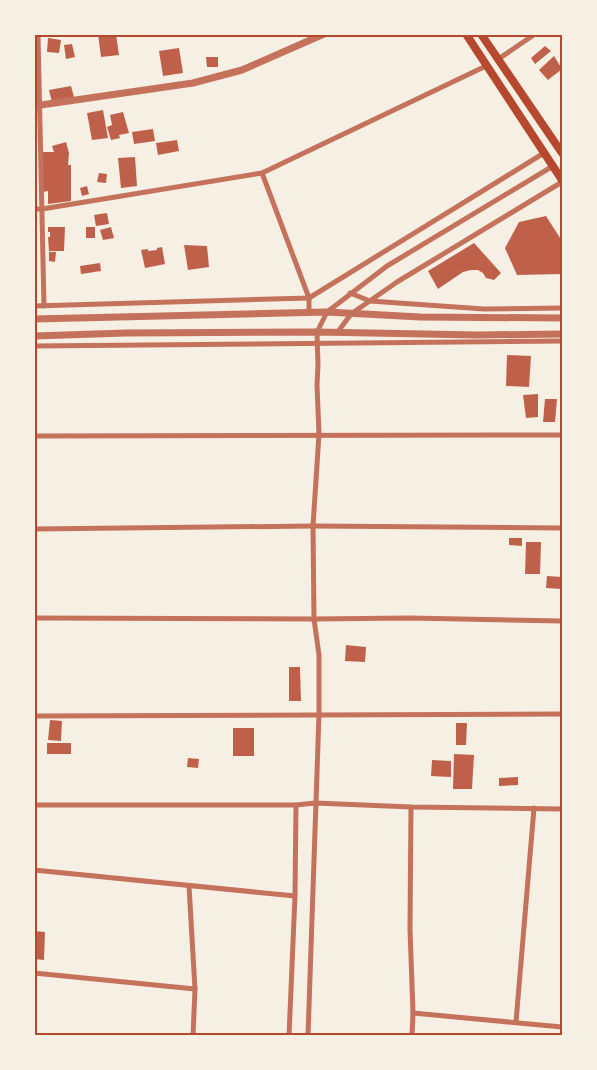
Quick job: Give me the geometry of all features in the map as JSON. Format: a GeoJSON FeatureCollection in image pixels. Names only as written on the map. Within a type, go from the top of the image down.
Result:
{"type":"FeatureCollection","features":[{"type":"Feature","properties":{"kind":"main road"},"geometry":{"type":"LineString","coordinates":[[466,34],[562,181]]}},
{"type":"Feature","properties":{"kind":"main road"},"geometry":{"type":"LineString","coordinates":[[481,34],[562,153]]}},
{"type":"Feature","properties":{"kind":"street"},"geometry":{"type":"LineString","coordinates":[[39,34],[37,106],[44,306]]}},
{"type":"Feature","properties":{"kind":"street"},"geometry":{"type":"LineString","coordinates":[[37,106],[201,81],[242,70],[324,34]]}},
{"type":"Feature","properties":{"kind":"street"},"geometry":{"type":"LineString","coordinates":[[498,60],[535,34]]}},
{"type":"Feature","properties":{"kind":"street"},"geometry":{"type":"LineString","coordinates":[[34,209],[262,173],[486,66]]}},
{"type":"Feature","properties":{"kind":"street"},"geometry":{"type":"LineString","coordinates":[[34,306],[309,298],[544,153]]}},
{"type":"Feature","properties":{"kind":"street"},"geometry":{"type":"LineString","coordinates":[[308,1035],[319,714],[319,655],[314,619],[313,526],[319,434],[317,332],[327,312],[387,266],[553,166]]}},
{"type":"Feature","properties":{"kind":"street"},"geometry":{"type":"LineString","coordinates":[[262,173],[309,298],[309,312]]}},
{"type":"Feature","properties":{"kind":"street"},"geometry":{"type":"LineString","coordinates":[[337,333],[351,314],[397,282],[562,181]]}},
{"type":"Feature","properties":{"kind":"street"},"geometry":{"type":"LineString","coordinates":[[350,293],[370,301],[484,309],[562,308]]}},
{"type":"Feature","properties":{"kind":"street"},"geometry":{"type":"LineString","coordinates":[[34,319],[309,312],[420,317],[562,318]]}},
{"type":"Feature","properties":{"kind":"street"},"geometry":{"type":"LineString","coordinates":[[34,336],[317,332],[562,334]]}},
{"type":"Feature","properties":{"kind":"street"},"geometry":{"type":"LineString","coordinates":[[34,346],[562,341]]}},
{"type":"Feature","properties":{"kind":"street"},"geometry":{"type":"LineString","coordinates":[[34,436],[562,435]]}},
{"type":"Feature","properties":{"kind":"street"},"geometry":{"type":"LineString","coordinates":[[34,529],[313,526],[562,528]]}},
{"type":"Feature","properties":{"kind":"street"},"geometry":{"type":"LineString","coordinates":[[34,618],[410,618],[562,621]]}},
{"type":"Feature","properties":{"kind":"street"},"geometry":{"type":"LineString","coordinates":[[34,716],[562,714]]}},
{"type":"Feature","properties":{"kind":"street"},"geometry":{"type":"LineString","coordinates":[[34,805],[296,805],[315,803],[411,807],[562,808]]}},
{"type":"Feature","properties":{"kind":"street"},"geometry":{"type":"LineString","coordinates":[[290,1035],[296,805]]}},
{"type":"Feature","properties":{"kind":"street"},"geometry":{"type":"LineString","coordinates":[[411,807],[412,1035]]}},
{"type":"Feature","properties":{"kind":"street"},"geometry":{"type":"LineString","coordinates":[[516,1022],[534,808]]}},
{"type":"Feature","properties":{"kind":"street"},"geometry":{"type":"LineString","coordinates":[[34,870],[295,896]]}},
{"type":"Feature","properties":{"kind":"street"},"geometry":{"type":"LineString","coordinates":[[189,886],[195,989],[193,1035]]}},
{"type":"Feature","properties":{"kind":"street"},"geometry":{"type":"LineString","coordinates":[[34,973],[195,989]]}},
{"type":"Feature","properties":{"kind":"street"},"geometry":{"type":"LineString","coordinates":[[413,1013],[562,1027]]}},
{"type":"Feature","properties":{"kind":"building"},"geometry":{"type":"Polygon","coordinates":[[[98,34],[116,34],[119,55],[101,57],[98,34]]]}},
{"type":"Feature","properties":{"kind":"building"},"geometry":{"type":"Polygon","coordinates":[[[48,38],[61,40],[59,53],[47,52],[48,38]]]}},
{"type":"Feature","properties":{"kind":"building"},"geometry":{"type":"Polygon","coordinates":[[[72,44],[75,57],[66,59],[64,45],[72,44]]]}},
{"type":"Feature","properties":{"kind":"building"},"geometry":{"type":"Polygon","coordinates":[[[545,46],[551,51],[535,64],[531,58],[545,46]]]}},
{"type":"Feature","properties":{"kind":"building"},"geometry":{"type":"Polygon","coordinates":[[[179,48],[183,73],[163,76],[159,51],[179,48]]]}},
{"type":"Feature","properties":{"kind":"building"},"geometry":{"type":"Polygon","coordinates":[[[554,56],[562,69],[548,80],[539,70],[554,56]]]}},
{"type":"Feature","properties":{"kind":"building"},"geometry":{"type":"Polygon","coordinates":[[[206,57],[218,57],[218,67],[207,67],[206,57]]]}},
{"type":"Feature","properties":{"kind":"building"},"geometry":{"type":"Polygon","coordinates":[[[71,86],[74,97],[52,102],[49,90],[71,86]]]}},
{"type":"Feature","properties":{"kind":"building"},"geometry":{"type":"Polygon","coordinates":[[[103,110],[108,138],[92,140],[87,113],[103,110]]]}},
{"type":"Feature","properties":{"kind":"building"},"geometry":{"type":"Polygon","coordinates":[[[123,112],[129,133],[111,140],[107,127],[112,125],[110,115],[123,112]]]}},
{"type":"Feature","properties":{"kind":"building"},"geometry":{"type":"Polygon","coordinates":[[[153,129],[155,141],[134,144],[132,132],[153,129]]]}},
{"type":"Feature","properties":{"kind":"building"},"geometry":{"type":"Polygon","coordinates":[[[177,140],[179,151],[158,155],[156,143],[177,140]]]}},
{"type":"Feature","properties":{"kind":"building"},"geometry":{"type":"Polygon","coordinates":[[[66,142],[69,153],[68,165],[71,165],[71,201],[48,204],[48,191],[43,192],[42,152],[54,152],[52,146],[66,142]]]}},
{"type":"Feature","properties":{"kind":"building"},"geometry":{"type":"Polygon","coordinates":[[[135,157],[137,186],[121,188],[118,158],[135,157]]]}},
{"type":"Feature","properties":{"kind":"building"},"geometry":{"type":"Polygon","coordinates":[[[99,173],[107,174],[106,183],[97,182],[99,173]]]}},
{"type":"Feature","properties":{"kind":"building"},"geometry":{"type":"Polygon","coordinates":[[[87,186],[89,194],[82,196],[80,188],[87,186]]]}},
{"type":"Feature","properties":{"kind":"building"},"geometry":{"type":"Polygon","coordinates":[[[107,213],[109,224],[96,226],[94,215],[107,213]]]}},
{"type":"Feature","properties":{"kind":"building"},"geometry":{"type":"Polygon","coordinates":[[[546,216],[562,241],[562,274],[517,275],[505,248],[519,222],[546,216]]]}},
{"type":"Feature","properties":{"kind":"building"},"geometry":{"type":"Polygon","coordinates":[[[48,227],[65,227],[64,251],[49,251],[48,227]]]}},
{"type":"Feature","properties":{"kind":"building"},"geometry":{"type":"Polygon","coordinates":[[[86,227],[95,227],[95,238],[86,238],[86,227]]]}},
{"type":"Feature","properties":{"kind":"building"},"geometry":{"type":"Polygon","coordinates":[[[111,227],[114,238],[103,240],[100,230],[111,227]]]}},
{"type":"Feature","properties":{"kind":"building"},"geometry":{"type":"Polygon","coordinates":[[[474,243],[501,273],[494,280],[486,278],[478,270],[463,272],[438,289],[428,271],[474,243]]]}},
{"type":"Feature","properties":{"kind":"building"},"geometry":{"type":"Polygon","coordinates":[[[184,245],[207,246],[209,267],[188,270],[184,245]]]}},
{"type":"Feature","properties":{"kind":"building"},"geometry":{"type":"Polygon","coordinates":[[[162,247],[165,264],[145,268],[141,250],[157,250],[162,247]]]}},
{"type":"Feature","properties":{"kind":"building"},"geometry":{"type":"Polygon","coordinates":[[[49,252],[56,252],[55,262],[49,261],[49,252]]]}},
{"type":"Feature","properties":{"kind":"building"},"geometry":{"type":"Polygon","coordinates":[[[100,263],[101,271],[81,274],[80,266],[100,263]]]}},
{"type":"Feature","properties":{"kind":"building"},"geometry":{"type":"Polygon","coordinates":[[[507,355],[531,356],[529,387],[506,386],[507,355]]]}},
{"type":"Feature","properties":{"kind":"building"},"geometry":{"type":"Polygon","coordinates":[[[538,394],[538,417],[526,418],[523,395],[538,394]]]}},
{"type":"Feature","properties":{"kind":"building"},"geometry":{"type":"Polygon","coordinates":[[[545,399],[557,399],[555,422],[543,422],[545,399]]]}},
{"type":"Feature","properties":{"kind":"building"},"geometry":{"type":"Polygon","coordinates":[[[509,538],[522,538],[522,546],[509,545],[509,538]]]}},
{"type":"Feature","properties":{"kind":"building"},"geometry":{"type":"Polygon","coordinates":[[[526,542],[541,542],[540,574],[525,574],[526,542]]]}},
{"type":"Feature","properties":{"kind":"building"},"geometry":{"type":"Polygon","coordinates":[[[547,576],[562,577],[562,589],[546,588],[547,576]]]}},
{"type":"Feature","properties":{"kind":"building"},"geometry":{"type":"Polygon","coordinates":[[[346,645],[366,647],[365,662],[345,661],[346,645]]]}},
{"type":"Feature","properties":{"kind":"building"},"geometry":{"type":"Polygon","coordinates":[[[289,667],[300,667],[301,701],[289,701],[289,667]]]}},
{"type":"Feature","properties":{"kind":"building"},"geometry":{"type":"Polygon","coordinates":[[[50,720],[62,721],[61,741],[48,740],[50,720]]]}},
{"type":"Feature","properties":{"kind":"building"},"geometry":{"type":"Polygon","coordinates":[[[456,723],[467,723],[466,745],[456,745],[456,723]]]}},
{"type":"Feature","properties":{"kind":"building"},"geometry":{"type":"Polygon","coordinates":[[[233,728],[254,728],[254,756],[233,756],[233,728]]]}},
{"type":"Feature","properties":{"kind":"building"},"geometry":{"type":"Polygon","coordinates":[[[47,743],[71,743],[71,754],[47,754],[47,743]]]}},
{"type":"Feature","properties":{"kind":"building"},"geometry":{"type":"Polygon","coordinates":[[[454,754],[474,755],[472,789],[453,789],[454,754]]]}},
{"type":"Feature","properties":{"kind":"building"},"geometry":{"type":"Polygon","coordinates":[[[188,758],[199,759],[198,768],[187,767],[188,758]]]}},
{"type":"Feature","properties":{"kind":"building"},"geometry":{"type":"Polygon","coordinates":[[[432,760],[451,761],[451,777],[431,776],[432,760]]]}},
{"type":"Feature","properties":{"kind":"building"},"geometry":{"type":"Polygon","coordinates":[[[518,777],[518,785],[499,786],[499,778],[518,777]]]}},
{"type":"Feature","properties":{"kind":"building"},"geometry":{"type":"Polygon","coordinates":[[[34,931],[45,932],[44,960],[34,959],[34,931]]]}}]}
